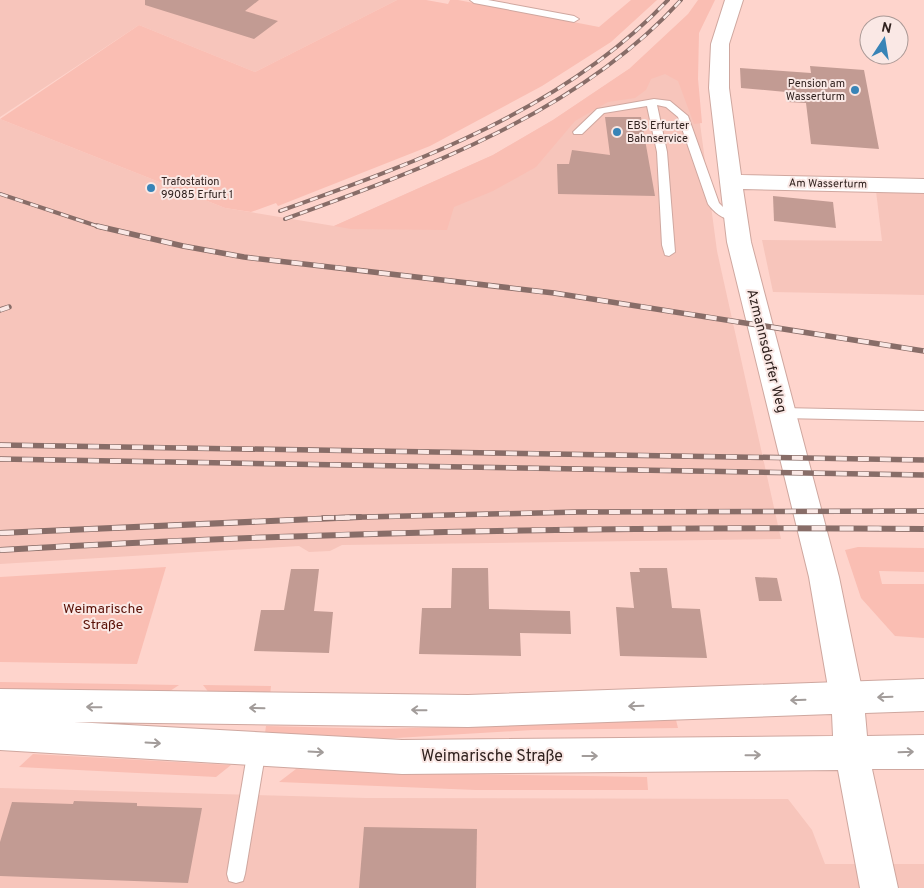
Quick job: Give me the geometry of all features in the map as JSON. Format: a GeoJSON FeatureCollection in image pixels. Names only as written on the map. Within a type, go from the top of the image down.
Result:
{"type":"FeatureCollection","features":[{"type":"Feature","properties":{"kind":"street","name":"Azmannsdorfer Weg"},"geometry":{"type":"LineString","coordinates":[[734,0],[720,44],[718,62],[719,88],[736,216],[743,258],[824,577],[847,699],[852,754],[880,888]]}},
{"type":"Feature","properties":{"kind":"street","name":"Am Wasserturm"},"geometry":{"type":"LineString","coordinates":[[731,182],[924,186]]}},
{"type":"Feature","properties":{"kind":"street","name":"Weimarische Straße"},"geometry":{"type":"LineString","coordinates":[[1,728],[924,696]]}},
{"type":"Feature","properties":{"kind":"street","name":"Weimarische Straße"},"geometry":{"type":"LineString","coordinates":[[1,728],[257,749],[402,758],[924,752]]}},
{"type":"Feature","properties":{"kind":"lane"},"geometry":{"type":"LineString","coordinates":[[474,0],[574,19]]}},
{"type":"Feature","properties":{"kind":"lane"},"geometry":{"type":"LineString","coordinates":[[578,132],[601,111],[661,101],[667,104],[683,116],[714,204],[720,213],[727,216],[736,216]]}},
{"type":"Feature","properties":{"kind":"lane"},"geometry":{"type":"LineString","coordinates":[[654,102],[652,105],[660,130],[665,228],[669,252]]}},
{"type":"Feature","properties":{"kind":"lane"},"geometry":{"type":"LineString","coordinates":[[782,413],[924,416]]}},
{"type":"Feature","properties":{"kind":"lane"},"geometry":{"type":"LineString","coordinates":[[236,874],[257,749]]}},
{"type":"Feature","properties":{"kind":"shaded area"},"geometry":{"type":"Polygon","coordinates":[[[0,0],[397,0],[255,72],[139,25],[0,117],[0,0]]]}},
{"type":"Feature","properties":{"kind":"shaded area"},"geometry":{"type":"Polygon","coordinates":[[[629,69],[693,71],[717,251],[781,539],[342,545],[330,551],[309,552],[299,546],[0,564],[0,119],[225,208],[334,226],[493,155],[553,120],[629,69]]]}},
{"type":"Feature","properties":{"kind":"shaded area"},"geometry":{"type":"Polygon","coordinates":[[[876,191],[924,192],[924,295],[773,292],[762,240],[882,241],[876,191]]]}},
{"type":"Feature","properties":{"kind":"shaded area"},"geometry":{"type":"Polygon","coordinates":[[[0,788],[366,798],[788,799],[812,830],[825,864],[924,864],[924,888],[0,888],[0,788]]]}},
{"type":"Feature","properties":{"kind":"green space"},"geometry":{"type":"Polygon","coordinates":[[[397,0],[426,0],[448,4],[450,0],[458,0],[599,27],[631,0],[657,0],[611,42],[542,86],[430,146],[278,206],[276,203],[251,212],[225,208],[0,119],[139,25],[255,72],[397,0]]]}},
{"type":"Feature","properties":{"kind":"green space"},"geometry":{"type":"Polygon","coordinates":[[[698,0],[715,0],[699,33],[698,79],[702,123],[694,124],[678,81],[665,74],[651,79],[646,90],[635,98],[608,102],[575,121],[536,167],[493,191],[454,207],[447,230],[351,229],[334,226],[493,155],[553,120],[629,69],[688,14],[698,0]]]}},
{"type":"Feature","properties":{"kind":"green space"},"geometry":{"type":"Polygon","coordinates":[[[858,547],[924,548],[924,572],[879,571],[882,584],[924,584],[924,638],[895,636],[861,598],[845,550],[858,547]]]}},
{"type":"Feature","properties":{"kind":"green space","name":"Weimarische Straße"},"geometry":{"type":"Polygon","coordinates":[[[166,567],[137,664],[0,662],[0,577],[166,567]]]}},
{"type":"Feature","properties":{"kind":"green space"},"geometry":{"type":"Polygon","coordinates":[[[0,682],[179,685],[167,693],[0,690],[0,682]]]}},
{"type":"Feature","properties":{"kind":"green space"},"geometry":{"type":"Polygon","coordinates":[[[203,685],[271,686],[270,696],[210,694],[203,685]]]}},
{"type":"Feature","properties":{"kind":"green space"},"geometry":{"type":"Polygon","coordinates":[[[676,720],[678,728],[533,730],[379,739],[265,733],[266,726],[381,729],[676,720]]]}},
{"type":"Feature","properties":{"kind":"green space"},"geometry":{"type":"Polygon","coordinates":[[[33,754],[231,765],[216,777],[19,767],[33,754]]]}},
{"type":"Feature","properties":{"kind":"green space"},"geometry":{"type":"Polygon","coordinates":[[[296,769],[403,773],[647,777],[648,790],[476,790],[279,782],[296,769]]]}},
{"type":"Feature","properties":{"kind":"building"},"geometry":{"type":"Polygon","coordinates":[[[145,0],[259,0],[245,11],[278,21],[254,39],[145,5],[145,0]]]}},
{"type":"Feature","properties":{"kind":"building"},"geometry":{"type":"Polygon","coordinates":[[[810,66],[864,70],[879,149],[811,144],[806,103],[787,102],[786,92],[741,88],[740,68],[811,73],[810,66]]]}},
{"type":"Feature","properties":{"kind":"building"},"geometry":{"type":"Polygon","coordinates":[[[605,117],[641,117],[655,196],[558,194],[557,164],[569,164],[572,150],[610,155],[605,117]]]}},
{"type":"Feature","properties":{"kind":"building"},"geometry":{"type":"Polygon","coordinates":[[[773,196],[833,202],[836,228],[774,221],[773,196]]]}},
{"type":"Feature","properties":{"kind":"building"},"geometry":{"type":"Polygon","coordinates":[[[452,568],[488,568],[489,609],[570,611],[571,634],[520,633],[521,656],[419,654],[422,608],[451,608],[452,568]]]}},
{"type":"Feature","properties":{"kind":"building"},"geometry":{"type":"Polygon","coordinates":[[[639,568],[667,568],[672,608],[700,609],[707,658],[620,656],[616,607],[634,608],[630,572],[640,572],[639,568]]]}},
{"type":"Feature","properties":{"kind":"building"},"geometry":{"type":"Polygon","coordinates":[[[291,569],[319,569],[314,611],[333,612],[329,653],[254,651],[261,610],[284,610],[291,569]]]}},
{"type":"Feature","properties":{"kind":"building"},"geometry":{"type":"Polygon","coordinates":[[[755,577],[777,578],[782,601],[759,601],[755,577]]]}},
{"type":"Feature","properties":{"kind":"building"},"geometry":{"type":"Polygon","coordinates":[[[74,801],[137,803],[137,806],[202,808],[188,883],[0,876],[0,842],[12,802],[73,804],[74,801]]]}},
{"type":"Feature","properties":{"kind":"building"},"geometry":{"type":"Polygon","coordinates":[[[364,827],[477,829],[476,888],[359,888],[364,827]]]}},
{"type":"Feature","properties":{"kind":"railway"},"geometry":{"type":"LineString","coordinates":[[280,211],[384,173],[436,151],[487,128],[536,102],[583,72],[627,38],[668,0]]}},
{"type":"Feature","properties":{"kind":"railway"},"geometry":{"type":"LineString","coordinates":[[285,219],[445,157],[497,133],[548,105],[596,74],[641,40],[681,0]]}},
{"type":"Feature","properties":{"kind":"railway"},"geometry":{"type":"LineString","coordinates":[[0,194],[103,228]]}},
{"type":"Feature","properties":{"kind":"railway"},"geometry":{"type":"LineString","coordinates":[[97,226],[183,246],[244,257],[554,293],[924,351]]}},
{"type":"Feature","properties":{"kind":"railway"},"geometry":{"type":"LineString","coordinates":[[0,310],[9,307]]}},
{"type":"Feature","properties":{"kind":"railway"},"geometry":{"type":"LineString","coordinates":[[0,445],[924,460]]}},
{"type":"Feature","properties":{"kind":"railway"},"geometry":{"type":"LineString","coordinates":[[0,459],[924,475]]}},
{"type":"Feature","properties":{"kind":"railway"},"geometry":{"type":"LineString","coordinates":[[354,517],[578,512],[924,511]]}},
{"type":"Feature","properties":{"kind":"railway"},"geometry":{"type":"LineString","coordinates":[[0,533],[354,517]]}},
{"type":"Feature","properties":{"kind":"railway"},"geometry":{"type":"LineString","coordinates":[[323,518],[354,517]]}},
{"type":"Feature","properties":{"kind":"railway"},"geometry":{"type":"LineString","coordinates":[[354,517],[360,517]]}},
{"type":"Feature","properties":{"kind":"railway"},"geometry":{"type":"LineString","coordinates":[[0,550],[231,539],[462,532],[693,528],[924,529]]}},
{"type":"Feature","properties":{"kind":"place","name":"Pension am Wasserturm"},"geometry":{"type":"Point","coordinates":[855,90]}},
{"type":"Feature","properties":{"kind":"place","name":"EBS Erfurter Bahnservice"},"geometry":{"type":"Point","coordinates":[617,132]}},
{"type":"Feature","properties":{"kind":"place","name":"Trafostation 99085 Erfurt 1"},"geometry":{"type":"Point","coordinates":[151,188]}}]}
